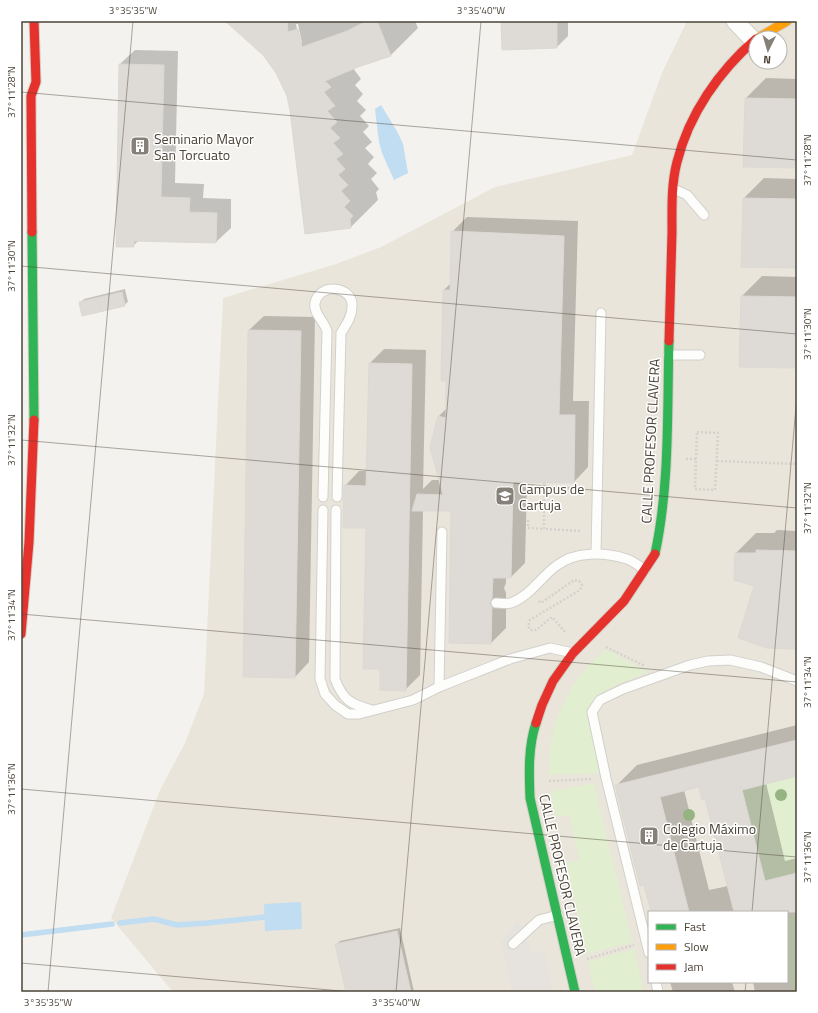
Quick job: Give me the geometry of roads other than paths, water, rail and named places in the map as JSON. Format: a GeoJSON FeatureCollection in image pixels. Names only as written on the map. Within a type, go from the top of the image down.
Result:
{"type":"FeatureCollection","features":[{"type":"Feature","properties":{"kind":"street"},"geometry":{"type":"LineString","coordinates":[[31,96],[36,82],[34,21]]}},
{"type":"Feature","properties":{"kind":"street"},"geometry":{"type":"LineString","coordinates":[[734,21],[748,32]]}},
{"type":"Feature","properties":{"kind":"street","name":"CALLE PROFESOR CLAVERA"},"geometry":{"type":"LineString","coordinates":[[771,30],[786,21]]}},
{"type":"Feature","properties":{"kind":"street","name":"CALLE PROFESOR CLAVERA"},"geometry":{"type":"LineString","coordinates":[[575,992],[530,798],[528,768],[532,736],[542,705],[553,681],[573,653],[624,601],[654,556],[662,514],[666,458],[673,189],[678,160],[697,111],[708,91],[733,61],[748,47]]}},
{"type":"Feature","properties":{"kind":"street"},"geometry":{"type":"LineString","coordinates":[[21,634],[28,542],[34,426],[31,96],[26,82]]}},
{"type":"Feature","properties":{"kind":"lane"},"geometry":{"type":"LineString","coordinates":[[673,189],[687,195],[704,215]]}},
{"type":"Feature","properties":{"kind":"lane"},"geometry":{"type":"LineString","coordinates":[[323,497],[327,330],[325,324],[315,311],[315,303],[318,295],[328,289],[335,289],[346,292],[352,300],[350,319],[341,333],[337,497]]}},
{"type":"Feature","properties":{"kind":"lane"},"geometry":{"type":"LineString","coordinates":[[21,305],[33,306]]}},
{"type":"Feature","properties":{"kind":"lane"},"geometry":{"type":"LineString","coordinates":[[596,553],[601,313]]}},
{"type":"Feature","properties":{"kind":"lane"},"geometry":{"type":"LineString","coordinates":[[668,355],[700,355]]}},
{"type":"Feature","properties":{"kind":"lane"},"geometry":{"type":"LineString","coordinates":[[323,510],[320,679],[326,694],[335,705],[348,714],[359,714],[412,700],[439,687],[510,659],[550,648],[573,653]]}},
{"type":"Feature","properties":{"kind":"lane"},"geometry":{"type":"LineString","coordinates":[[336,510],[335,679],[340,693],[348,700],[360,707],[372,710]]}},
{"type":"Feature","properties":{"kind":"lane"},"geometry":{"type":"LineString","coordinates":[[439,687],[442,532]]}},
{"type":"Feature","properties":{"kind":"lane"},"geometry":{"type":"LineString","coordinates":[[496,603],[510,603],[526,594],[555,566],[565,559],[596,553],[628,559],[645,570]]}},
{"type":"Feature","properties":{"kind":"lane"},"geometry":{"type":"LineString","coordinates":[[648,950],[606,778],[592,712],[600,700],[623,689],[661,674],[708,661],[730,660],[761,667],[797,681]]}},
{"type":"Feature","properties":{"kind":"lane"},"geometry":{"type":"LineString","coordinates":[[513,944],[539,920],[558,915]]}},
{"type":"Feature","properties":{"kind":"water"},"geometry":{"type":"Polygon","coordinates":[[[381,105],[403,144],[408,173],[394,180],[382,153],[379,142],[375,109],[381,105]]]}},
{"type":"Feature","properties":{"kind":"water"},"geometry":{"type":"Polygon","coordinates":[[[301,902],[302,929],[265,931],[264,904],[301,902]]]}},
{"type":"Feature","properties":{"kind":"waterway"},"geometry":{"type":"LineString","coordinates":[[120,923],[154,919],[177,925],[265,917]]}},
{"type":"Feature","properties":{"kind":"waterway"},"geometry":{"type":"LineString","coordinates":[[21,935],[112,924]]}},
{"type":"Feature","properties":{"kind":"place","name":"Seminario Mayor San Torcuato"},"geometry":{"type":"Point","coordinates":[140,146]}},
{"type":"Feature","properties":{"kind":"place","name":"Campus de Cartuja"},"geometry":{"type":"Point","coordinates":[505,496]}},
{"type":"Feature","properties":{"kind":"place","name":"Colegio Máximo de Cartuja"},"geometry":{"type":"Point","coordinates":[649,836]}}]}
